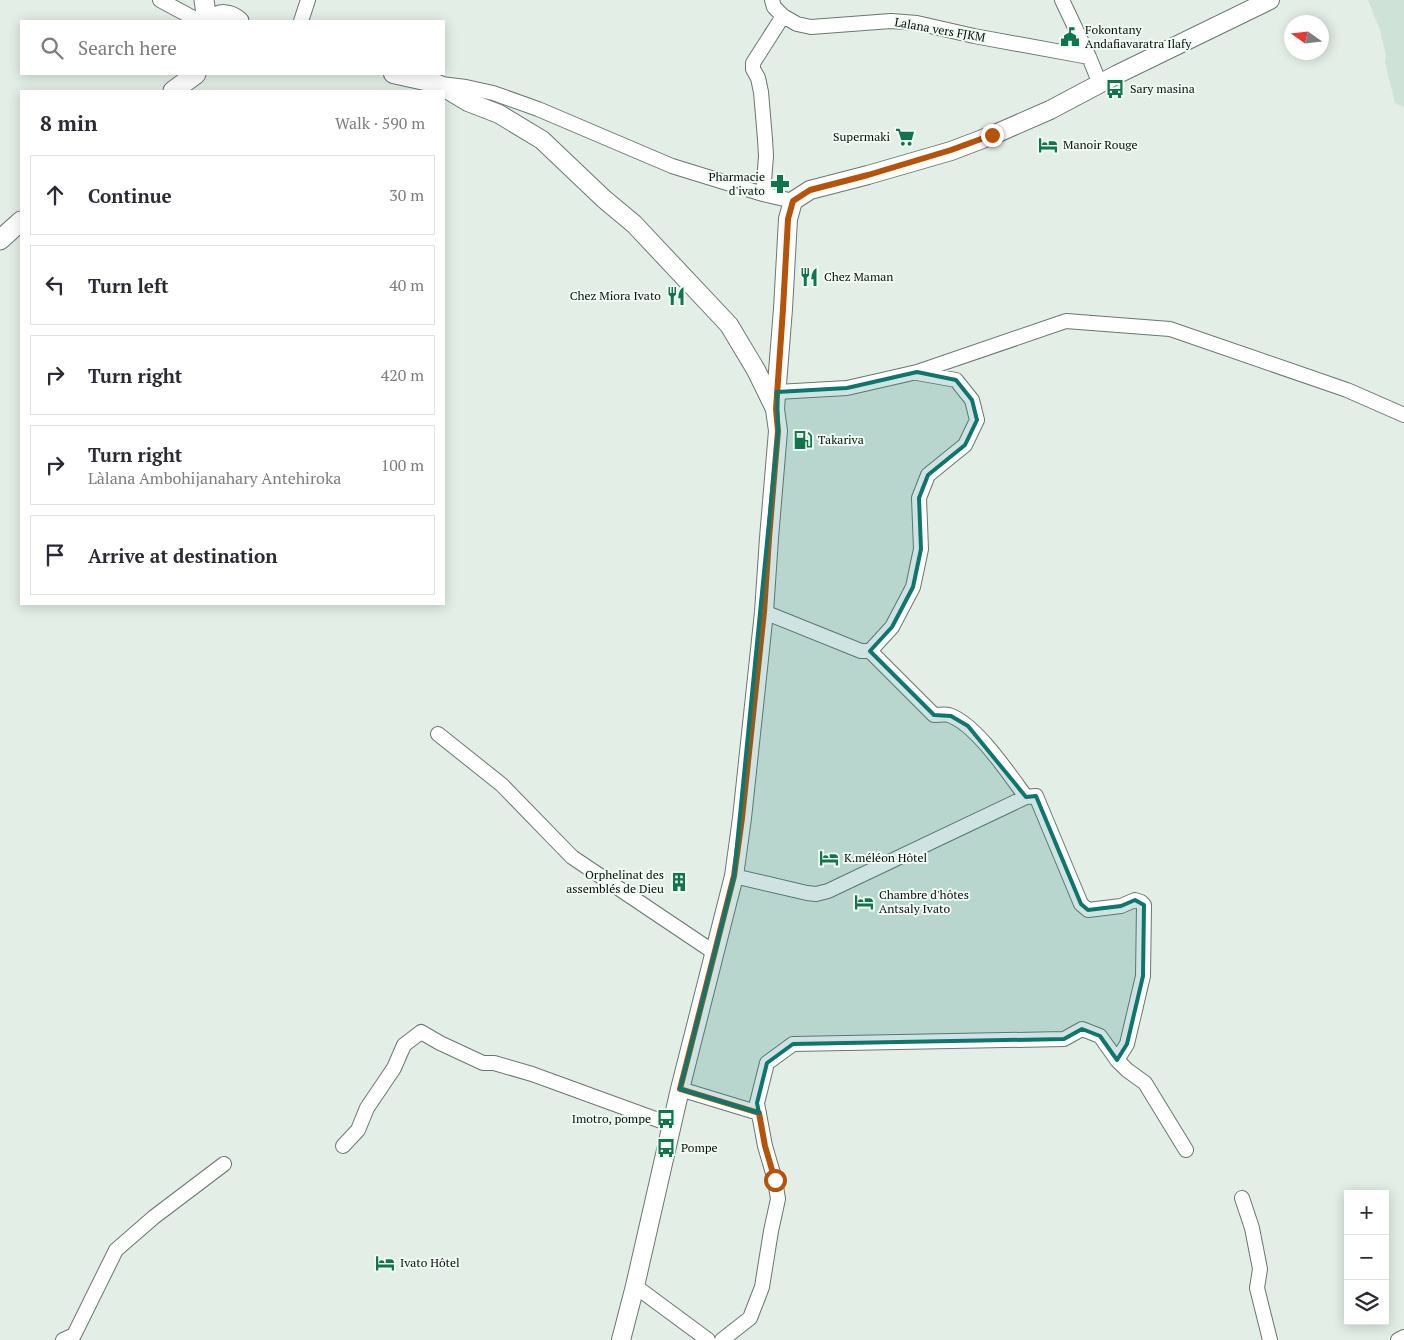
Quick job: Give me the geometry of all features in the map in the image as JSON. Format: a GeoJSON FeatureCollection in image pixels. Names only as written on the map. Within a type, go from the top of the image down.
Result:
{"type":"FeatureCollection","features":[{"type":"Feature","properties":{"kind":"main road"},"geometry":{"type":"LineString","coordinates":[[204,0],[209,20]]}},
{"type":"Feature","properties":{"kind":"main road"},"geometry":{"type":"LineString","coordinates":[[210,20],[229,12]]}},
{"type":"Feature","properties":{"kind":"main road"},"geometry":{"type":"LineString","coordinates":[[174,90],[193,75]]}},
{"type":"Feature","properties":{"kind":"main road"},"geometry":{"type":"LineString","coordinates":[[0,240],[20,223]]}},
{"type":"Feature","properties":{"kind":"street"},"geometry":{"type":"LineString","coordinates":[[160,0],[197,20]]}},
{"type":"Feature","properties":{"kind":"street"},"geometry":{"type":"LineString","coordinates":[[302,20],[308,0]]}},
{"type":"Feature","properties":{"kind":"street"},"geometry":{"type":"LineString","coordinates":[[762,194],[766,148],[761,92],[758,78],[753,69],[753,63],[783,16],[774,7],[772,0]]}},
{"type":"Feature","properties":{"kind":"street"},"geometry":{"type":"LineString","coordinates":[[1062,0],[1100,84]]}},
{"type":"Feature","properties":{"kind":"street"},"geometry":{"type":"LineString","coordinates":[[621,1340],[680,1089],[734,876],[764,612],[778,431],[776,409],[788,219],[793,201],[810,190],[942,153],[984,138],[1050,110],[1270,0]]}},
{"type":"Feature","properties":{"kind":"street","name":"Lalana vers FJKM"},"geometry":{"type":"LineString","coordinates":[[783,16],[797,24],[812,27],[891,21],[917,24],[1089,57]]}},
{"type":"Feature","properties":{"kind":"street"},"geometry":{"type":"LineString","coordinates":[[398,75],[438,84],[466,87],[493,94],[538,109],[672,166],[762,194],[793,201]]}},
{"type":"Feature","properties":{"kind":"street"},"geometry":{"type":"LineString","coordinates":[[438,84],[468,102],[499,114],[542,140],[604,199],[634,224],[729,325],[756,370],[776,409]]}},
{"type":"Feature","properties":{"kind":"street"},"geometry":{"type":"LineString","coordinates":[[777,392],[847,388],[917,372],[1066,321],[1170,329],[1347,390],[1404,415]]}},
{"type":"Feature","properties":{"kind":"street"},"geometry":{"type":"LineString","coordinates":[[870,651],[892,627],[913,587],[921,549],[919,498],[928,475],[965,445],[977,420],[972,400],[956,380],[917,372]]}},
{"type":"Feature","properties":{"kind":"street"},"geometry":{"type":"LineString","coordinates":[[764,612],[861,650],[870,651],[934,715],[945,714],[952,716],[968,726],[990,750],[1026,797]]}},
{"type":"Feature","properties":{"kind":"street"},"geometry":{"type":"LineString","coordinates":[[438,734],[502,785],[572,857],[715,953]]}},
{"type":"Feature","properties":{"kind":"street"},"geometry":{"type":"LineString","coordinates":[[734,876],[816,894],[828,891],[1026,797],[1036,796],[1081,904],[1088,910],[1121,906],[1135,900],[1144,905],[1143,976],[1127,1044],[1117,1060]]}},
{"type":"Feature","properties":{"kind":"street"},"geometry":{"type":"LineString","coordinates":[[722,1340],[750,1318],[762,1287],[778,1199],[757,1103],[767,1063],[793,1044],[1064,1040],[1082,1029],[1100,1036],[1117,1060],[1145,1083],[1186,1150]]}},
{"type":"Feature","properties":{"kind":"street"},"geometry":{"type":"LineString","coordinates":[[343,1146],[358,1130],[367,1108],[394,1068],[404,1045],[421,1032],[483,1063],[494,1063],[532,1074],[672,1124]]}},
{"type":"Feature","properties":{"kind":"street"},"geometry":{"type":"LineString","coordinates":[[680,1089],[759,1113]]}},
{"type":"Feature","properties":{"kind":"street"},"geometry":{"type":"LineString","coordinates":[[63,1340],[74,1335],[116,1250],[154,1217],[224,1164]]}},
{"type":"Feature","properties":{"kind":"street"},"geometry":{"type":"LineString","coordinates":[[1242,1198],[1252,1228],[1260,1269],[1256,1288],[1270,1340]]}},
{"type":"Feature","properties":{"kind":"street"},"geometry":{"type":"LineString","coordinates":[[635,1286],[708,1340]]}},
{"type":"Feature","properties":{"kind":"street"},"geometry":{"type":"LineString","coordinates":[[1398,1340],[1404,1337]]}},
{"type":"Feature","properties":{"kind":"highlighted area"},"geometry":{"type":"Polygon","coordinates":[[[917,372],[956,380],[972,400],[977,420],[965,445],[928,475],[919,498],[921,549],[913,587],[892,627],[870,651],[934,715],[951,716],[968,726],[1026,797],[1036,796],[1081,904],[1088,910],[1121,906],[1135,900],[1144,905],[1143,976],[1127,1044],[1117,1060],[1100,1036],[1082,1029],[1064,1039],[793,1044],[767,1063],[757,1103],[759,1113],[680,1089],[734,876],[778,431],[777,392],[847,388],[917,372]]]}},
{"type":"Feature","properties":{"kind":"shaded area"},"geometry":{"type":"Polygon","coordinates":[[[1368,0],[1404,0],[1404,107],[1395,103],[1385,62],[1386,55],[1380,30],[1368,0]]]}},
{"type":"Feature","properties":{"kind":"place","name":"Fokontany Andafiavaratra Ilafy"},"geometry":{"type":"Point","coordinates":[1070,37]}},
{"type":"Feature","properties":{"kind":"place","name":"Sary masina"},"geometry":{"type":"Point","coordinates":[1115,89]}},
{"type":"Feature","properties":{"kind":"place","name":"Supermaki"},"geometry":{"type":"Point","coordinates":[905,137]}},
{"type":"Feature","properties":{"kind":"place","name":"Manoir Rouge"},"geometry":{"type":"Point","coordinates":[1048,145]}},
{"type":"Feature","properties":{"kind":"place","name":"Pharmacie d'ivato"},"geometry":{"type":"Point","coordinates":[780,184]}},
{"type":"Feature","properties":{"kind":"place","name":"Chez Maman"},"geometry":{"type":"Point","coordinates":[809,277]}},
{"type":"Feature","properties":{"kind":"place","name":"Chez Miora Ivato"},"geometry":{"type":"Point","coordinates":[676,296]}},
{"type":"Feature","properties":{"kind":"place","name":"Takariva"},"geometry":{"type":"Point","coordinates":[803,440]}},
{"type":"Feature","properties":{"kind":"place","name":"K.méléon Hôtel"},"geometry":{"type":"Point","coordinates":[829,858]}},
{"type":"Feature","properties":{"kind":"place","name":"Orphelinat des assemblés de Dieu"},"geometry":{"type":"Point","coordinates":[679,882]}},
{"type":"Feature","properties":{"kind":"place","name":"Chambre d'hôtes Antsaly Ivato"},"geometry":{"type":"Point","coordinates":[864,902]}},
{"type":"Feature","properties":{"kind":"place","name":"Imotro, pompe"},"geometry":{"type":"Point","coordinates":[666,1119]}},
{"type":"Feature","properties":{"kind":"place","name":"Pompe"},"geometry":{"type":"Point","coordinates":[666,1148]}},
{"type":"Feature","properties":{"kind":"place","name":"Ivato Hôtel"},"geometry":{"type":"Point","coordinates":[385,1263]}},
{"type":"Feature","properties":{"kind":"route"},"geometry":{"type":"LineString","coordinates":[[775,1180],[765,1146],[759,1113],[680,1089],[734,876],[742,818],[764,612],[778,431],[776,409],[788,219],[793,201],[810,190],[951,150],[992,135]]}}]}
